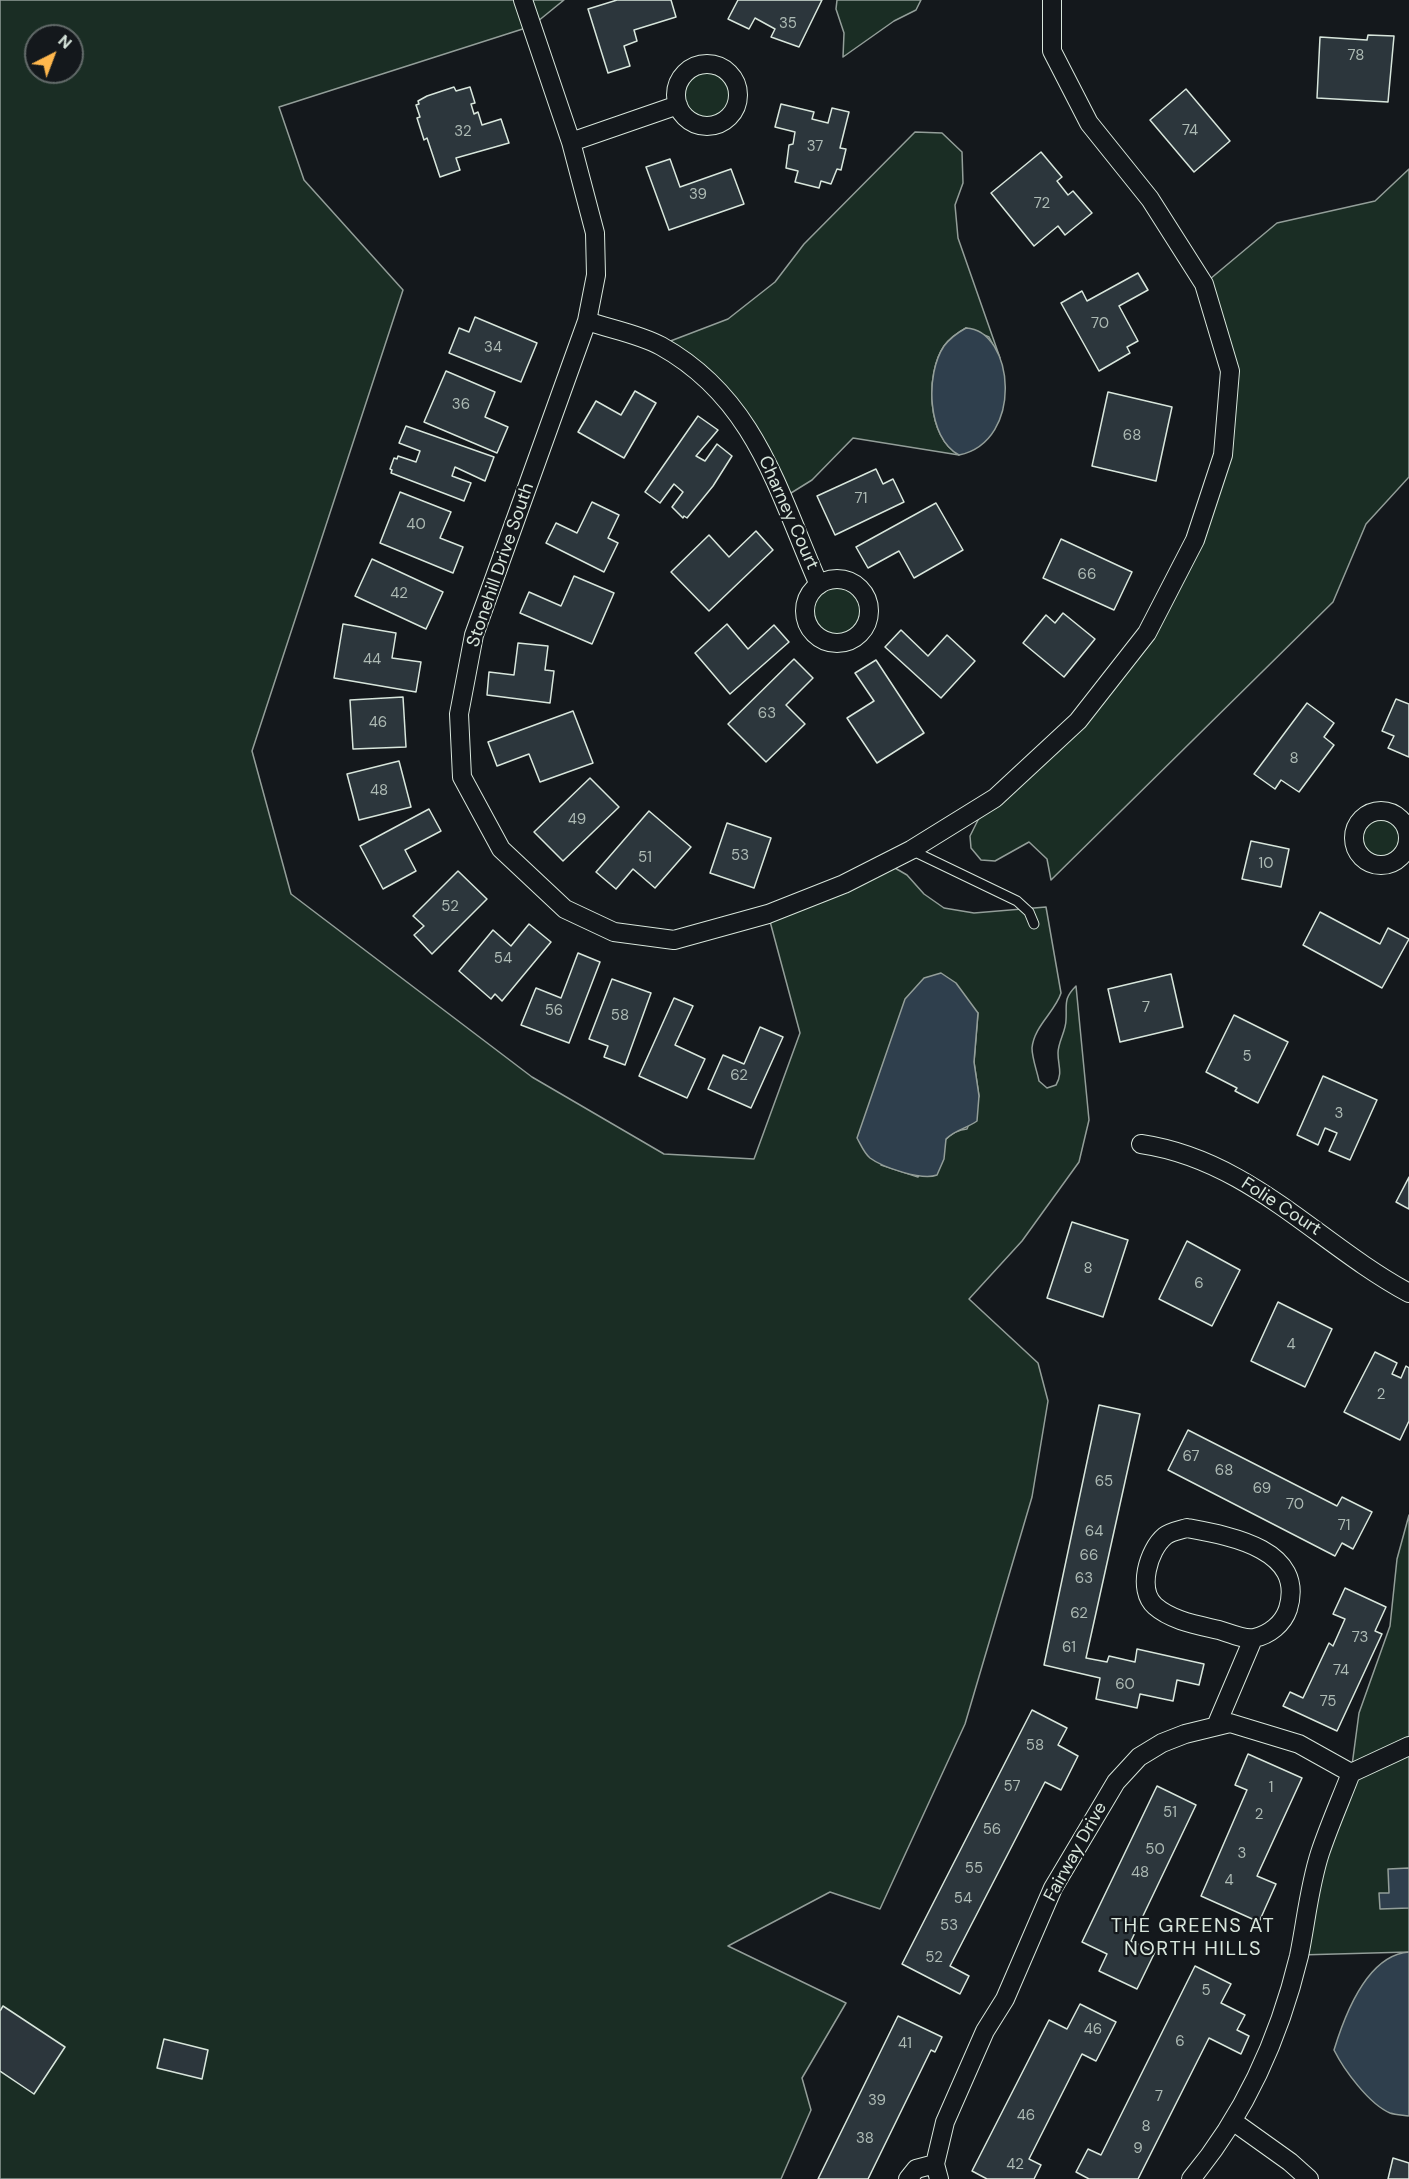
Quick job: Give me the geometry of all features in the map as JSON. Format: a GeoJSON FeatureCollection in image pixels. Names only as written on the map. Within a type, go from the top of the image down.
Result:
{"type":"FeatureCollection","features":[{"type":"Feature","properties":{"kind":"street","name":"Stonehill Drive South"},"geometry":{"type":"LineString","coordinates":[[523,0],[571,142],[596,242],[596,275],[587,321],[474,635],[459,714],[462,777],[501,849],[565,909],[614,932],[674,940],[768,914],[844,884],[911,850],[995,798],[1078,722],[1147,633],[1195,540],[1223,455],[1230,370],[1204,284],[1150,199],[1089,123],[1052,51],[1052,0]]}},
{"type":"Feature","properties":{"kind":"street"},"geometry":{"type":"LineString","coordinates":[[571,142],[678,105]]}},
{"type":"Feature","properties":{"kind":"street","name":"Charney Court"},"geometry":{"type":"LineString","coordinates":[[587,321],[660,345],[715,385],[742,418],[772,470],[819,585]]}},
{"type":"Feature","properties":{"kind":"street","name":"Folie Court"},"geometry":{"type":"LineString","coordinates":[[1141,1144],[1169,1148],[1252,1186],[1409,1293]]}},
{"type":"Feature","properties":{"kind":"street"},"geometry":{"type":"LineString","coordinates":[[1216,1726],[1253,1639],[1274,1630],[1287,1613],[1292,1592],[1288,1573],[1272,1557],[1234,1537],[1187,1528],[1166,1535],[1152,1555],[1145,1582],[1153,1605],[1178,1620],[1253,1639]]}},
{"type":"Feature","properties":{"kind":"street","name":"Fairway Drive"},"geometry":{"type":"LineString","coordinates":[[908,2179],[916,2169],[937,2172],[945,2122],[985,2031],[1005,1999],[1068,1859],[1116,1782],[1139,1757],[1162,1743],[1230,1723],[1299,1744],[1352,1773]]}},
{"type":"Feature","properties":{"kind":"street"},"geometry":{"type":"LineString","coordinates":[[1191,2179],[1234,2122],[1259,2078],[1277,2031],[1299,1955],[1308,1898],[1320,1853],[1352,1773],[1408,1748]]}},
{"type":"Feature","properties":{"kind":"street"},"geometry":{"type":"LineString","coordinates":[[1234,2122],[1290,2162],[1309,2179]]}},
{"type":"Feature","properties":{"kind":"lane"},"geometry":{"type":"LineString","coordinates":[[911,850],[1017,901],[1029,912],[1034,924]]}},
{"type":"Feature","properties":{"kind":"green space"},"geometry":{"type":"Polygon","coordinates":[[[0,0],[564,0],[532,26],[279,107],[304,180],[403,290],[252,751],[291,894],[532,1077],[664,1154],[754,1159],[800,1033],[768,914],[888,864],[907,875],[924,894],[944,908],[974,913],[1046,907],[1061,993],[1040,1026],[1032,1048],[1039,1081],[1047,1088],[1056,1085],[1059,1077],[1058,1049],[1066,1024],[1066,1002],[1076,986],[1089,1120],[1079,1162],[1022,1241],[969,1299],[1038,1363],[1048,1401],[1032,1497],[965,1724],[880,1909],[830,1892],[728,1946],[846,2003],[802,2078],[811,2110],[781,2179],[0,2179],[0,0]],[[978,1013],[881,1165],[918,1177],[945,1140],[967,1129],[979,1096],[974,1062],[978,1013]]]}},
{"type":"Feature","properties":{"kind":"green space"},"geometry":{"type":"Polygon","coordinates":[[[837,0],[921,0],[916,10],[894,21],[843,57],[844,33],[836,9],[837,0]]]}},
{"type":"Feature","properties":{"kind":"green space"},"geometry":{"type":"Polygon","coordinates":[[[707,64],[719,66],[729,73],[736,83],[738,95],[736,107],[729,117],[719,124],[707,126],[695,124],[685,117],[678,107],[676,95],[678,83],[685,73],[695,66],[707,64]]]}},
{"type":"Feature","properties":{"kind":"green space"},"geometry":{"type":"Polygon","coordinates":[[[915,132],[942,133],[962,152],[963,183],[955,205],[958,238],[1000,358],[989,337],[966,328],[944,346],[938,358],[932,388],[935,420],[940,435],[948,447],[959,455],[853,438],[812,480],[783,498],[742,418],[660,345],[728,319],[775,282],[804,244],[915,132]]]}},
{"type":"Feature","properties":{"kind":"green space"},"geometry":{"type":"Polygon","coordinates":[[[1409,169],[1409,477],[1366,524],[1333,602],[1051,880],[1047,859],[1029,842],[995,861],[981,860],[971,848],[970,836],[982,812],[1078,721],[1147,633],[1223,455],[1230,371],[1204,284],[1277,223],[1375,201],[1409,169]]]}},
{"type":"Feature","properties":{"kind":"green space"},"geometry":{"type":"Polygon","coordinates":[[[837,579],[855,585],[863,593],[869,611],[863,629],[855,637],[837,643],[819,637],[811,629],[805,611],[811,593],[819,585],[837,579]]]}},
{"type":"Feature","properties":{"kind":"green space"},"geometry":{"type":"Polygon","coordinates":[[[1376,811],[1386,811],[1396,815],[1404,823],[1408,838],[1404,853],[1396,861],[1386,865],[1376,865],[1366,861],[1358,853],[1354,843],[1354,833],[1358,823],[1366,815],[1376,811]]]}},
{"type":"Feature","properties":{"kind":"green space"},"geometry":{"type":"Polygon","coordinates":[[[1409,1515],[1409,1952],[1299,1955],[1351,1773],[1359,1713],[1390,1626],[1397,1559],[1409,1515]]]}},
{"type":"Feature","properties":{"kind":"water"},"geometry":{"type":"Polygon","coordinates":[[[966,328],[982,333],[994,347],[1002,365],[1005,387],[1003,409],[995,430],[980,446],[959,455],[948,447],[940,435],[932,405],[932,388],[938,358],[944,346],[966,328]]]}},
{"type":"Feature","properties":{"kind":"water"},"geometry":{"type":"Polygon","coordinates":[[[941,973],[956,983],[978,1013],[974,1062],[979,1096],[977,1121],[946,1139],[944,1159],[937,1175],[922,1176],[902,1172],[876,1162],[866,1154],[857,1138],[905,999],[924,978],[941,973]]]}},
{"type":"Feature","properties":{"kind":"water"},"geometry":{"type":"Polygon","coordinates":[[[1409,1868],[1409,1908],[1380,1909],[1379,1893],[1389,1893],[1388,1869],[1409,1868]]]}},
{"type":"Feature","properties":{"kind":"water"},"geometry":{"type":"Polygon","coordinates":[[[1409,1952],[1409,2116],[1390,2113],[1374,2102],[1344,2067],[1334,2050],[1351,2004],[1370,1975],[1394,1956],[1409,1952]]]}},
{"type":"Feature","properties":{"kind":"building"},"geometry":{"type":"Polygon","coordinates":[[[617,0],[671,0],[676,17],[634,30],[637,41],[624,46],[630,66],[608,73],[588,9],[617,0]]]}},
{"type":"Feature","properties":{"kind":"building"},"geometry":{"type":"Polygon","coordinates":[[[738,0],[822,0],[799,47],[771,37],[775,29],[755,18],[749,29],[728,19],[738,0]]]}},
{"type":"Feature","properties":{"kind":"building"},"geometry":{"type":"Polygon","coordinates":[[[1368,35],[1394,36],[1388,102],[1317,98],[1320,37],[1367,40],[1368,35]]]}},
{"type":"Feature","properties":{"kind":"building"},"geometry":{"type":"Polygon","coordinates":[[[454,87],[456,91],[470,87],[475,103],[471,104],[474,114],[478,112],[482,125],[501,119],[509,143],[456,158],[460,170],[440,177],[427,138],[424,140],[417,118],[420,117],[416,105],[419,104],[418,101],[427,96],[454,87]]]}},
{"type":"Feature","properties":{"kind":"building"},"geometry":{"type":"Polygon","coordinates":[[[1186,89],[1230,141],[1194,172],[1150,120],[1186,89]]]}},
{"type":"Feature","properties":{"kind":"building"},"geometry":{"type":"Polygon","coordinates":[[[781,104],[814,112],[812,119],[828,123],[832,108],[849,112],[840,148],[846,149],[841,170],[837,169],[831,184],[821,181],[819,188],[795,182],[798,171],[786,168],[789,145],[793,144],[795,132],[775,127],[781,104]]]}},
{"type":"Feature","properties":{"kind":"building"},"geometry":{"type":"Polygon","coordinates":[[[1041,152],[1062,177],[1057,181],[1068,195],[1073,191],[1092,213],[1065,235],[1058,226],[1034,246],[991,193],[1041,152]]]}},
{"type":"Feature","properties":{"kind":"building"},"geometry":{"type":"Polygon","coordinates":[[[670,159],[680,187],[731,169],[744,204],[669,230],[646,167],[670,159]]]}},
{"type":"Feature","properties":{"kind":"building"},"geometry":{"type":"Polygon","coordinates":[[[1138,273],[1148,290],[1119,306],[1138,341],[1127,347],[1130,353],[1099,371],[1061,303],[1082,291],[1087,301],[1138,273]]]}},
{"type":"Feature","properties":{"kind":"building"},"geometry":{"type":"Polygon","coordinates":[[[475,317],[537,343],[521,382],[449,353],[459,328],[469,332],[475,317]]]}},
{"type":"Feature","properties":{"kind":"building"},"geometry":{"type":"Polygon","coordinates":[[[446,371],[495,392],[485,417],[508,427],[497,453],[424,422],[446,371]]]}},
{"type":"Feature","properties":{"kind":"building"},"geometry":{"type":"Polygon","coordinates":[[[635,391],[656,403],[624,458],[578,432],[596,401],[621,415],[635,391]]]}},
{"type":"Feature","properties":{"kind":"building"},"geometry":{"type":"Polygon","coordinates":[[[1108,392],[1172,407],[1156,481],[1092,466],[1108,392]]]}},
{"type":"Feature","properties":{"kind":"building"},"geometry":{"type":"Polygon","coordinates":[[[698,416],[718,430],[696,456],[705,461],[717,444],[732,456],[713,486],[687,518],[684,516],[683,518],[672,507],[683,492],[674,484],[660,503],[645,492],[698,416]]]}},
{"type":"Feature","properties":{"kind":"building"},"geometry":{"type":"Polygon","coordinates":[[[406,426],[494,457],[485,481],[455,467],[452,476],[471,483],[464,501],[391,473],[394,458],[397,459],[398,456],[416,462],[420,451],[399,443],[406,426]]]}},
{"type":"Feature","properties":{"kind":"building"},"geometry":{"type":"Polygon","coordinates":[[[876,469],[883,484],[893,479],[904,502],[835,535],[817,496],[876,469]]]}},
{"type":"Feature","properties":{"kind":"building"},"geometry":{"type":"Polygon","coordinates":[[[400,492],[451,512],[440,538],[463,547],[453,573],[380,543],[400,492]]]}},
{"type":"Feature","properties":{"kind":"building"},"geometry":{"type":"Polygon","coordinates":[[[592,502],[619,515],[608,538],[618,543],[604,572],[546,543],[556,523],[577,533],[592,502]]]}},
{"type":"Feature","properties":{"kind":"building"},"geometry":{"type":"Polygon","coordinates":[[[936,503],[963,550],[914,578],[899,551],[868,568],[856,547],[936,503]]]}},
{"type":"Feature","properties":{"kind":"building"},"geometry":{"type":"Polygon","coordinates":[[[756,531],[773,550],[709,611],[671,572],[709,535],[729,557],[756,531]]]}},
{"type":"Feature","properties":{"kind":"building"},"geometry":{"type":"Polygon","coordinates":[[[1061,539],[1132,572],[1114,610],[1043,578],[1061,539]]]}},
{"type":"Feature","properties":{"kind":"building"},"geometry":{"type":"Polygon","coordinates":[[[372,559],[443,592],[426,629],[355,596],[372,559]]]}},
{"type":"Feature","properties":{"kind":"building"},"geometry":{"type":"Polygon","coordinates":[[[574,576],[614,593],[592,644],[520,613],[529,592],[561,606],[574,576]]]}},
{"type":"Feature","properties":{"kind":"building"},"geometry":{"type":"Polygon","coordinates":[[[1063,613],[1095,639],[1064,677],[1023,643],[1046,615],[1055,623],[1063,613]]]}},
{"type":"Feature","properties":{"kind":"building"},"geometry":{"type":"Polygon","coordinates":[[[343,624],[396,633],[392,658],[421,662],[416,692],[334,678],[343,624]]]}},
{"type":"Feature","properties":{"kind":"building"},"geometry":{"type":"Polygon","coordinates":[[[727,624],[748,649],[774,625],[789,642],[730,694],[695,653],[727,624]]]}},
{"type":"Feature","properties":{"kind":"building"},"geometry":{"type":"Polygon","coordinates":[[[901,630],[928,656],[947,635],[975,661],[941,698],[885,647],[901,630]]]}},
{"type":"Feature","properties":{"kind":"building"},"geometry":{"type":"Polygon","coordinates":[[[518,643],[548,646],[545,670],[554,671],[550,703],[487,695],[489,672],[514,675],[518,643]]]}},
{"type":"Feature","properties":{"kind":"building"},"geometry":{"type":"Polygon","coordinates":[[[794,659],[813,678],[786,705],[805,724],[766,762],[728,724],[794,659]]]}},
{"type":"Feature","properties":{"kind":"building"},"geometry":{"type":"Polygon","coordinates":[[[876,660],[924,733],[877,763],[847,718],[874,701],[855,673],[876,660]]]}},
{"type":"Feature","properties":{"kind":"building"},"geometry":{"type":"Polygon","coordinates":[[[403,697],[406,747],[353,749],[350,700],[403,697]]]}},
{"type":"Feature","properties":{"kind":"building"},"geometry":{"type":"Polygon","coordinates":[[[1396,699],[1409,704],[1409,757],[1388,748],[1394,736],[1382,731],[1396,699]]]}},
{"type":"Feature","properties":{"kind":"building"},"geometry":{"type":"Polygon","coordinates":[[[1307,703],[1334,723],[1324,737],[1334,745],[1299,792],[1281,780],[1275,789],[1254,774],[1307,703]]]}},
{"type":"Feature","properties":{"kind":"building"},"geometry":{"type":"Polygon","coordinates":[[[573,711],[593,763],[540,782],[529,754],[497,766],[488,742],[573,711]]]}},
{"type":"Feature","properties":{"kind":"building"},"geometry":{"type":"Polygon","coordinates":[[[399,761],[411,807],[359,820],[347,774],[399,761]]]}},
{"type":"Feature","properties":{"kind":"building"},"geometry":{"type":"Polygon","coordinates":[[[590,778],[619,807],[563,861],[534,832],[590,778]]]}},
{"type":"Feature","properties":{"kind":"building"},"geometry":{"type":"Polygon","coordinates":[[[429,809],[441,831],[405,850],[416,871],[383,889],[360,846],[429,809]]]}},
{"type":"Feature","properties":{"kind":"building"},"geometry":{"type":"Polygon","coordinates":[[[649,811],[691,847],[655,888],[633,869],[616,889],[596,872],[649,811]]]}},
{"type":"Feature","properties":{"kind":"building"},"geometry":{"type":"Polygon","coordinates":[[[727,823],[771,838],[754,888],[710,873],[727,823]]]}},
{"type":"Feature","properties":{"kind":"building"},"geometry":{"type":"Polygon","coordinates":[[[1251,841],[1289,849],[1281,887],[1242,879],[1251,841]]]}},
{"type":"Feature","properties":{"kind":"building"},"geometry":{"type":"Polygon","coordinates":[[[458,871],[487,899],[432,954],[414,935],[424,926],[413,916],[458,871]]]}},
{"type":"Feature","properties":{"kind":"building"},"geometry":{"type":"Polygon","coordinates":[[[1320,912],[1380,944],[1388,928],[1409,939],[1382,988],[1303,945],[1320,912]]]}},
{"type":"Feature","properties":{"kind":"building"},"geometry":{"type":"Polygon","coordinates":[[[529,924],[551,942],[502,1001],[495,994],[491,999],[459,971],[493,930],[511,946],[529,924]]]}},
{"type":"Feature","properties":{"kind":"building"},"geometry":{"type":"Polygon","coordinates":[[[578,953],[600,962],[569,1043],[521,1025],[536,988],[561,998],[578,953]]]}},
{"type":"Feature","properties":{"kind":"building"},"geometry":{"type":"Polygon","coordinates":[[[1171,974],[1183,1027],[1120,1042],[1108,989],[1171,974]]]}},
{"type":"Feature","properties":{"kind":"building"},"geometry":{"type":"Polygon","coordinates":[[[612,979],[651,993],[625,1065],[604,1057],[608,1046],[589,1039],[612,979]]]}},
{"type":"Feature","properties":{"kind":"building"},"geometry":{"type":"Polygon","coordinates":[[[674,998],[693,1006],[675,1045],[705,1059],[687,1098],[639,1076],[674,998]]]}},
{"type":"Feature","properties":{"kind":"building"},"geometry":{"type":"Polygon","coordinates":[[[1234,1015],[1288,1042],[1258,1103],[1235,1091],[1237,1088],[1206,1072],[1234,1015]]]}},
{"type":"Feature","properties":{"kind":"building"},"geometry":{"type":"Polygon","coordinates":[[[760,1027],[783,1037],[751,1108],[708,1089],[723,1055],[744,1064],[760,1027]]]}},
{"type":"Feature","properties":{"kind":"building"},"geometry":{"type":"Polygon","coordinates":[[[1323,1076],[1377,1100],[1350,1160],[1329,1151],[1337,1133],[1325,1128],[1318,1145],[1297,1135],[1323,1076]]]}},
{"type":"Feature","properties":{"kind":"building"},"geometry":{"type":"Polygon","coordinates":[[[1409,1177],[1409,1209],[1396,1202],[1409,1177]]]}},
{"type":"Feature","properties":{"kind":"building"},"geometry":{"type":"Polygon","coordinates":[[[1072,1222],[1128,1240],[1103,1317],[1047,1298],[1072,1222]]]}},
{"type":"Feature","properties":{"kind":"building"},"geometry":{"type":"Polygon","coordinates":[[[1187,1241],[1240,1270],[1212,1326],[1159,1299],[1187,1241]]]}},
{"type":"Feature","properties":{"kind":"building"},"geometry":{"type":"Polygon","coordinates":[[[1278,1302],[1332,1329],[1305,1387],[1251,1361],[1278,1302]]]}},
{"type":"Feature","properties":{"kind":"building"},"geometry":{"type":"Polygon","coordinates":[[[1375,1352],[1397,1363],[1392,1374],[1401,1378],[1406,1366],[1409,1368],[1409,1421],[1400,1440],[1344,1412],[1375,1352]]]}},
{"type":"Feature","properties":{"kind":"building"},"geometry":{"type":"Polygon","coordinates":[[[1099,1405],[1140,1414],[1086,1658],[1107,1662],[1109,1656],[1135,1662],[1137,1649],[1204,1664],[1199,1685],[1177,1680],[1173,1701],[1140,1694],[1137,1708],[1096,1699],[1100,1678],[1044,1665],[1099,1405]]]}},
{"type":"Feature","properties":{"kind":"building"},"geometry":{"type":"Polygon","coordinates":[[[1188,1430],[1337,1506],[1342,1497],[1372,1512],[1353,1549],[1342,1543],[1335,1556],[1168,1470],[1188,1430]]]}},
{"type":"Feature","properties":{"kind":"building"},"geometry":{"type":"Polygon","coordinates":[[[1345,1588],[1386,1607],[1375,1631],[1382,1634],[1337,1731],[1283,1706],[1290,1692],[1303,1698],[1329,1643],[1333,1646],[1345,1619],[1333,1614],[1345,1588]]]}},
{"type":"Feature","properties":{"kind":"building"},"geometry":{"type":"Polygon","coordinates":[[[1032,1710],[1067,1728],[1058,1745],[1078,1756],[1061,1790],[1045,1782],[950,1966],[969,1976],[960,1994],[902,1964],[1032,1710]]]}},
{"type":"Feature","properties":{"kind":"building"},"geometry":{"type":"Polygon","coordinates":[[[1248,1754],[1302,1778],[1257,1876],[1276,1884],[1259,1922],[1201,1896],[1247,1790],[1235,1785],[1248,1754]]]}},
{"type":"Feature","properties":{"kind":"building"},"geometry":{"type":"Polygon","coordinates":[[[1157,1786],[1196,1805],[1131,1941],[1155,1952],[1137,1989],[1099,1971],[1107,1954],[1082,1942],[1157,1786]]]}},
{"type":"Feature","properties":{"kind":"building"},"geometry":{"type":"Polygon","coordinates":[[[1195,1966],[1231,1984],[1221,2003],[1245,2015],[1237,2030],[1249,2036],[1241,2054],[1209,2038],[1138,2179],[1089,2179],[1076,2172],[1088,2149],[1101,2155],[1195,1966]]]}},
{"type":"Feature","properties":{"kind":"building"},"geometry":{"type":"Polygon","coordinates":[[[1080,2004],[1116,2022],[1096,2061],[1082,2054],[1029,2159],[1041,2165],[1034,2179],[987,2179],[972,2171],[1049,2020],[1067,2029],[1080,2004]]]}},
{"type":"Feature","properties":{"kind":"building"},"geometry":{"type":"Polygon","coordinates":[[[3,2006],[65,2047],[34,2094],[0,2071],[0,2011],[3,2006]]]}},
{"type":"Feature","properties":{"kind":"building"},"geometry":{"type":"Polygon","coordinates":[[[898,2016],[942,2037],[935,2052],[931,2050],[868,2179],[818,2179],[898,2016]]]}},
{"type":"Feature","properties":{"kind":"building"},"geometry":{"type":"Polygon","coordinates":[[[164,2039],[208,2050],[202,2079],[157,2068],[164,2039]]]}},
{"type":"Feature","properties":{"kind":"building"},"geometry":{"type":"Polygon","coordinates":[[[1393,2158],[1409,2163],[1409,2179],[1388,2179],[1393,2158]]]}},
{"type":"Feature","properties":{"kind":"district","name":"THE GREENS AT NORTH HILLS"},"geometry":{"type":"Point","coordinates":[1193,1938]}}]}
